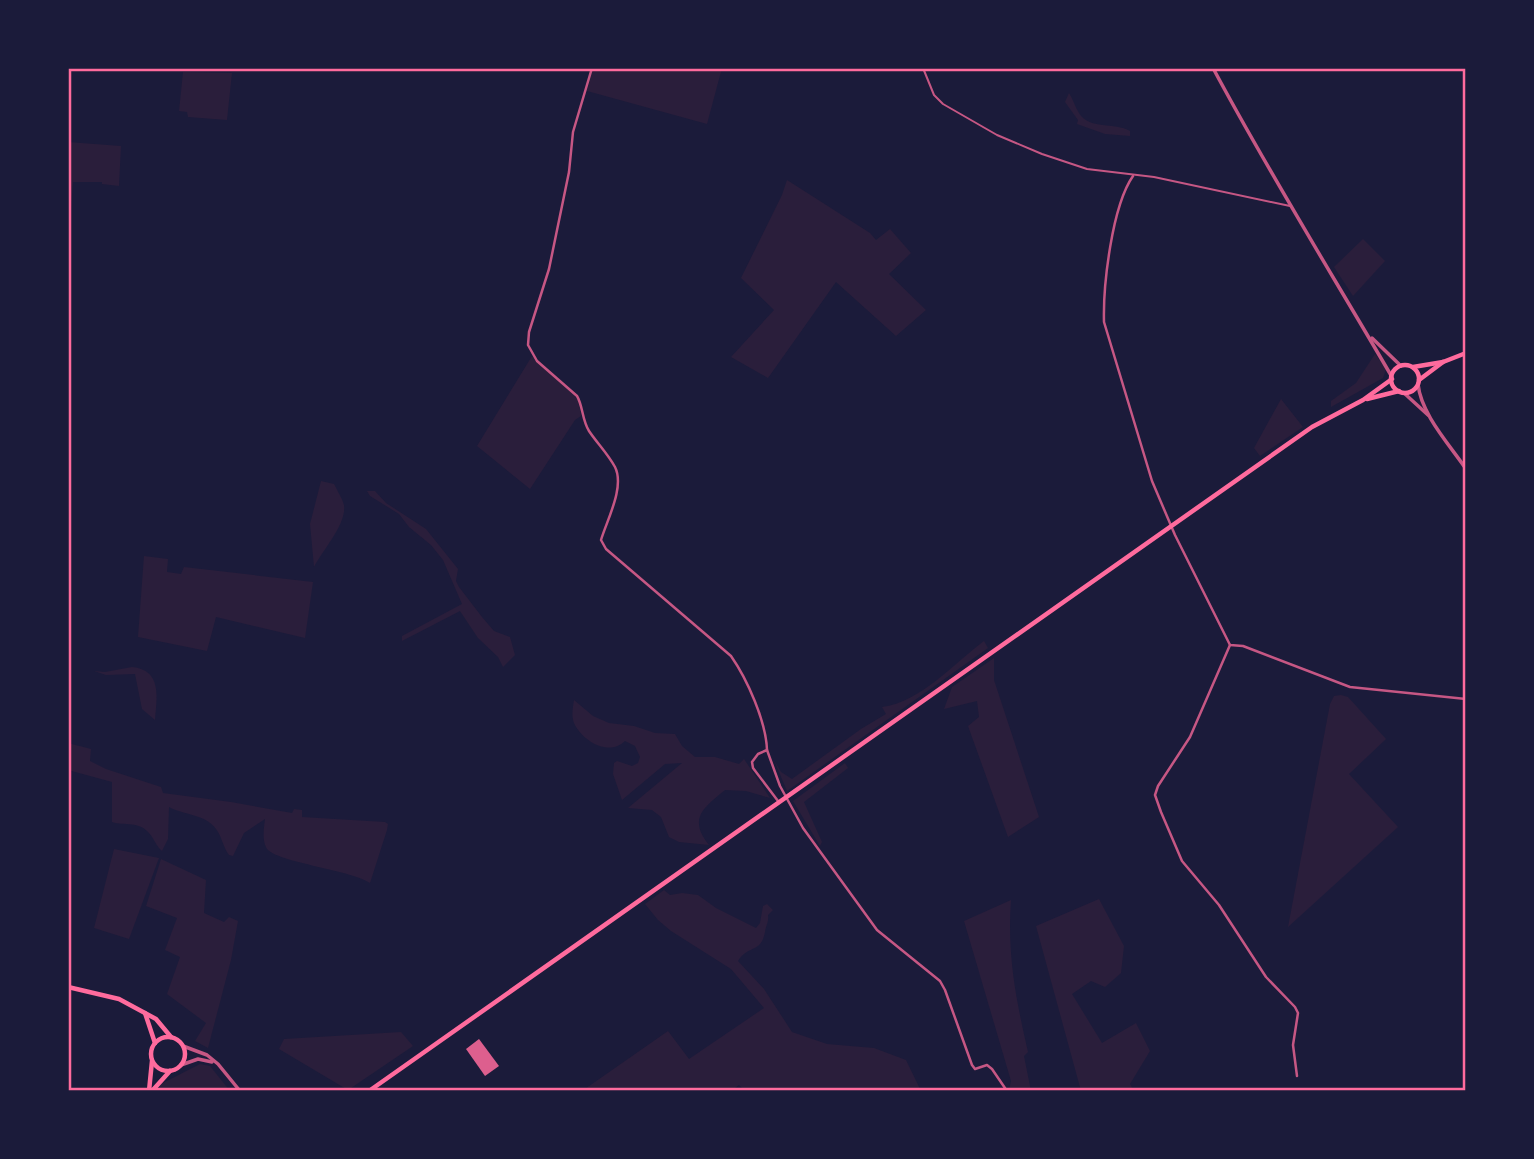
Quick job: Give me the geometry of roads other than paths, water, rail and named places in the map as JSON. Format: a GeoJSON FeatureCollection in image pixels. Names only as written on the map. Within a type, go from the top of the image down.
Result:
{"type":"FeatureCollection","features":[{"type":"Feature","properties":{"kind":"main road"},"geometry":{"type":"LineString","coordinates":[[369,1091],[1301,435],[1363,400],[1392,378],[1395,370],[1401,366],[1443,362],[1466,353]]}},
{"type":"Feature","properties":{"kind":"main road"},"geometry":{"type":"LineString","coordinates":[[1363,400],[1414,390],[1418,382],[1443,362]]}},
{"type":"Feature","properties":{"kind":"main road"},"geometry":{"type":"LineString","coordinates":[[1412,367],[1417,373],[1418,382]]}},
{"type":"Feature","properties":{"kind":"main road"},"geometry":{"type":"LineString","coordinates":[[1392,378],[1394,386],[1402,392]]}},
{"type":"Feature","properties":{"kind":"main road"},"geometry":{"type":"LineString","coordinates":[[68,987],[119,999],[156,1019],[171,1037],[183,1046],[185,1056],[181,1065],[170,1070],[151,1091]]}},
{"type":"Feature","properties":{"kind":"main road"},"geometry":{"type":"LineString","coordinates":[[145,1013],[155,1043]]}},
{"type":"Feature","properties":{"kind":"main road"},"geometry":{"type":"LineString","coordinates":[[151,1091],[151,1051],[155,1043],[162,1038],[171,1037]]}},
{"type":"Feature","properties":{"kind":"main road"},"geometry":{"type":"LineString","coordinates":[[152,1060],[159,1068],[170,1070]]}},
{"type":"Feature","properties":{"kind":"street"},"geometry":{"type":"LineString","coordinates":[[592,68],[573,132],[569,172],[549,269],[529,332],[528,345],[537,361],[577,396],[589,430],[617,470],[618,487],[601,541],[730,656],[741,671],[759,714],[767,750],[780,786],[803,828],[877,930],[940,981],[946,990],[972,1065],[975,1069],[987,1065],[1006,1091]]}},
{"type":"Feature","properties":{"kind":"street"},"geometry":{"type":"LineString","coordinates":[[1213,68],[1332,279],[1392,378]]}},
{"type":"Feature","properties":{"kind":"street"},"geometry":{"type":"LineString","coordinates":[[1133,176],[1126,186],[1110,249],[1104,295],[1104,322],[1142,454],[1175,535],[1230,646]]}},
{"type":"Feature","properties":{"kind":"street"},"geometry":{"type":"LineString","coordinates":[[1369,336],[1401,366]]}},
{"type":"Feature","properties":{"kind":"street"},"geometry":{"type":"LineString","coordinates":[[1418,382],[1421,397],[1432,419],[1466,469]]}},
{"type":"Feature","properties":{"kind":"street"},"geometry":{"type":"LineString","coordinates":[[1402,392],[1432,419]]}},
{"type":"Feature","properties":{"kind":"street"},"geometry":{"type":"LineString","coordinates":[[1230,646],[1243,646],[1350,687],[1466,699]]}},
{"type":"Feature","properties":{"kind":"street"},"geometry":{"type":"LineString","coordinates":[[1230,646],[1190,737],[1155,795],[1182,861],[1219,905],[1266,977],[1295,1007],[1298,1013],[1293,1045],[1297,1076]]}},
{"type":"Feature","properties":{"kind":"street"},"geometry":{"type":"LineString","coordinates":[[767,750],[758,754],[752,762],[753,768],[777,804]]}},
{"type":"Feature","properties":{"kind":"street"},"geometry":{"type":"LineString","coordinates":[[183,1046],[207,1055],[240,1091]]}},
{"type":"Feature","properties":{"kind":"street"},"geometry":{"type":"LineString","coordinates":[[181,1065],[198,1059],[218,1064]]}},
{"type":"Feature","properties":{"kind":"lane"},"geometry":{"type":"LineString","coordinates":[[923,68],[934,96],[943,104],[997,135],[1087,169],[1154,177],[1291,206]]}}]}
